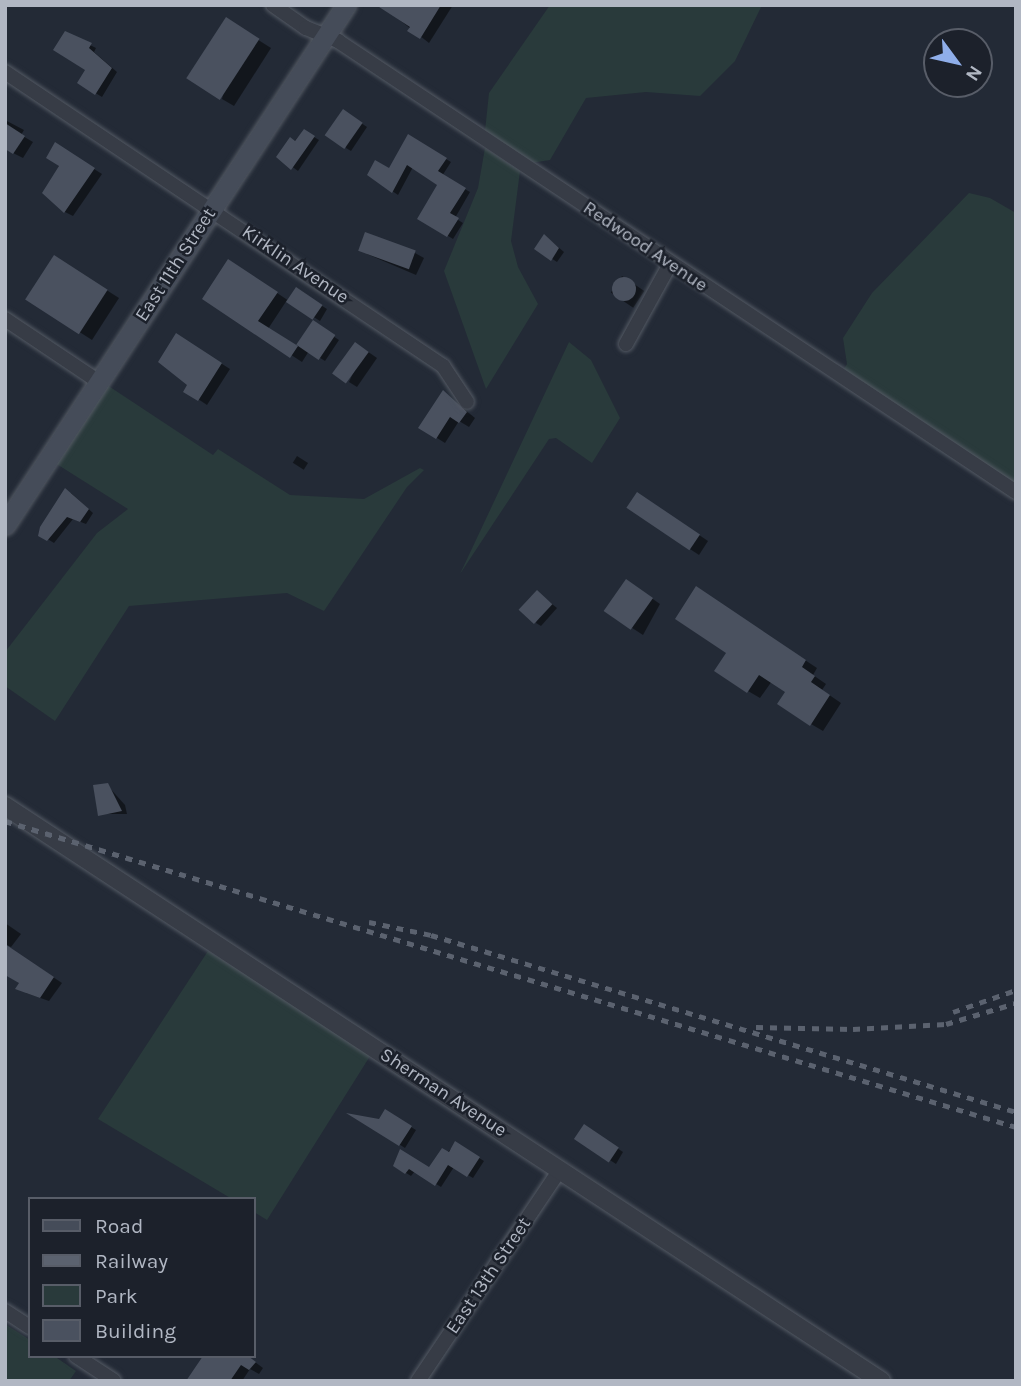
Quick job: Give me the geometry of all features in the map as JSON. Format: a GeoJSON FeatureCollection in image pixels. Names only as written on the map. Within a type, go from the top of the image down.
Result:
{"type":"FeatureCollection","features":[{"type":"Feature","properties":{"kind":"main road","name":"East 11th Street"},"geometry":{"type":"LineString","coordinates":[[5,525],[346,5]]}},
{"type":"Feature","properties":{"kind":"street","name":"Redwood Avenue"},"geometry":{"type":"LineString","coordinates":[[273,5],[326,36],[1016,492]]}},
{"type":"Feature","properties":{"kind":"street","name":"Kirklin Avenue"},"geometry":{"type":"LineString","coordinates":[[5,72],[443,366],[467,402]]}},
{"type":"Feature","properties":{"kind":"street"},"geometry":{"type":"LineString","coordinates":[[626,344],[670,264]]}},
{"type":"Feature","properties":{"kind":"street"},"geometry":{"type":"LineString","coordinates":[[5,319],[99,382]]}},
{"type":"Feature","properties":{"kind":"street","name":"Sherman Avenue"},"geometry":{"type":"LineString","coordinates":[[5,806],[881,1381]]}},
{"type":"Feature","properties":{"kind":"street","name":"East 13th Street"},"geometry":{"type":"LineString","coordinates":[[418,1381],[561,1170]]}},
{"type":"Feature","properties":{"kind":"street"},"geometry":{"type":"LineString","coordinates":[[5,1311],[28,1326]]}},
{"type":"Feature","properties":{"kind":"street"},"geometry":{"type":"LineString","coordinates":[[79,1358],[114,1381]]}},
{"type":"Feature","properties":{"kind":"green space"},"geometry":{"type":"Polygon","coordinates":[[[550,5],[762,5],[735,61],[700,96],[646,92],[586,98],[550,160],[531,163],[485,131],[489,93],[550,5]]]}},
{"type":"Feature","properties":{"kind":"green space"},"geometry":{"type":"Polygon","coordinates":[[[485,148],[520,171],[511,241],[518,267],[538,304],[486,389],[444,271],[478,188],[485,148]]]}},
{"type":"Feature","properties":{"kind":"green space"},"geometry":{"type":"Polygon","coordinates":[[[969,193],[990,198],[1016,213],[1016,484],[843,371],[847,364],[843,338],[872,293],[969,193]]]}},
{"type":"Feature","properties":{"kind":"green space"},"geometry":{"type":"Polygon","coordinates":[[[569,342],[591,360],[620,418],[592,463],[556,438],[549,439],[460,574],[569,342]]]}},
{"type":"Feature","properties":{"kind":"green space"},"geometry":{"type":"Polygon","coordinates":[[[107,385],[213,455],[218,449],[290,495],[364,499],[420,468],[424,470],[407,487],[324,611],[287,593],[129,606],[55,721],[5,686],[5,652],[97,533],[128,509],[55,463],[107,385]]]}},
{"type":"Feature","properties":{"kind":"green space"},"geometry":{"type":"Polygon","coordinates":[[[208,951],[372,1053],[267,1220],[256,1213],[256,1197],[229,1197],[98,1119],[208,951]]]}},
{"type":"Feature","properties":{"kind":"green space"},"geometry":{"type":"Polygon","coordinates":[[[5,1324],[28,1339],[28,1358],[57,1358],[76,1371],[69,1381],[5,1381],[5,1324]]]}},
{"type":"Feature","properties":{"kind":"building"},"geometry":{"type":"Polygon","coordinates":[[[376,5],[441,5],[420,39],[407,31],[410,27],[376,5]]]}},
{"type":"Feature","properties":{"kind":"building"},"geometry":{"type":"Polygon","coordinates":[[[226,17],[260,39],[220,100],[186,78],[226,17]]]}},
{"type":"Feature","properties":{"kind":"building"},"geometry":{"type":"Polygon","coordinates":[[[65,31],[92,43],[89,48],[112,68],[95,95],[77,83],[85,70],[53,50],[65,31]]]}},
{"type":"Feature","properties":{"kind":"building"},"geometry":{"type":"Polygon","coordinates":[[[343,109],[363,123],[344,149],[325,135],[343,109]]]}},
{"type":"Feature","properties":{"kind":"building"},"geometry":{"type":"Polygon","coordinates":[[[5,123],[25,136],[13,154],[5,149],[5,123]]]}},
{"type":"Feature","properties":{"kind":"building"},"geometry":{"type":"Polygon","coordinates":[[[304,129],[315,136],[291,170],[276,157],[290,137],[295,141],[304,129]]]}},
{"type":"Feature","properties":{"kind":"building"},"geometry":{"type":"Polygon","coordinates":[[[408,134],[447,158],[438,171],[466,188],[450,213],[459,218],[447,237],[417,219],[437,185],[407,165],[392,193],[367,175],[375,160],[389,168],[408,134]]]}},
{"type":"Feature","properties":{"kind":"building"},"geometry":{"type":"Polygon","coordinates":[[[55,142],[95,168],[64,213],[42,193],[59,166],[46,158],[55,142]]]}},
{"type":"Feature","properties":{"kind":"building"},"geometry":{"type":"Polygon","coordinates":[[[365,232],[416,250],[409,269],[358,251],[365,232]]]}},
{"type":"Feature","properties":{"kind":"building"},"geometry":{"type":"Polygon","coordinates":[[[544,234],[559,248],[551,261],[534,249],[544,234]]]}},
{"type":"Feature","properties":{"kind":"building"},"geometry":{"type":"Polygon","coordinates":[[[54,255],[108,290],[79,334],[25,299],[54,255]]]}},
{"type":"Feature","properties":{"kind":"building"},"geometry":{"type":"Polygon","coordinates":[[[228,259],[278,292],[258,321],[298,346],[290,358],[202,299],[228,259]]]}},
{"type":"Feature","properties":{"kind":"building"},"geometry":{"type":"Polygon","coordinates":[[[619,277],[629,277],[636,284],[636,294],[629,301],[619,301],[612,294],[612,284],[619,277]]]}},
{"type":"Feature","properties":{"kind":"building"},"geometry":{"type":"Polygon","coordinates":[[[296,287],[323,305],[312,320],[286,302],[296,287]]]}},
{"type":"Feature","properties":{"kind":"building"},"geometry":{"type":"Polygon","coordinates":[[[313,320],[335,335],[319,360],[296,345],[313,320]]]}},
{"type":"Feature","properties":{"kind":"building"},"geometry":{"type":"Polygon","coordinates":[[[176,333],[222,363],[198,401],[183,392],[187,385],[158,362],[176,333]]]}},
{"type":"Feature","properties":{"kind":"building"},"geometry":{"type":"Polygon","coordinates":[[[355,342],[369,352],[346,384],[332,374],[355,342]]]}},
{"type":"Feature","properties":{"kind":"building"},"geometry":{"type":"Polygon","coordinates":[[[443,390],[467,412],[459,423],[450,417],[436,439],[418,428],[443,390]]]}},
{"type":"Feature","properties":{"kind":"building"},"geometry":{"type":"Polygon","coordinates":[[[65,488],[89,509],[80,522],[67,517],[47,541],[38,536],[40,527],[65,488]]]}},
{"type":"Feature","properties":{"kind":"building"},"geometry":{"type":"Polygon","coordinates":[[[637,492],[700,534],[689,550],[626,508],[637,492]]]}},
{"type":"Feature","properties":{"kind":"building"},"geometry":{"type":"Polygon","coordinates":[[[626,579],[653,598],[631,630],[604,611],[626,579]]]}},
{"type":"Feature","properties":{"kind":"building"},"geometry":{"type":"Polygon","coordinates":[[[696,586],[806,660],[802,667],[815,676],[811,682],[830,695],[810,726],[777,704],[785,692],[759,675],[747,693],[714,671],[726,653],[675,619],[696,586]]]}},
{"type":"Feature","properties":{"kind":"building"},"geometry":{"type":"Polygon","coordinates":[[[537,590],[552,604],[534,624],[519,610],[537,590]]]}},
{"type":"Feature","properties":{"kind":"building"},"geometry":{"type":"Polygon","coordinates":[[[108,783],[122,811],[98,816],[93,785],[108,783]]]}},
{"type":"Feature","properties":{"kind":"building"},"geometry":{"type":"Polygon","coordinates":[[[5,944],[54,977],[40,998],[15,989],[19,983],[5,975],[5,944]]]}},
{"type":"Feature","properties":{"kind":"building"},"geometry":{"type":"Polygon","coordinates":[[[385,1109],[412,1126],[399,1146],[346,1113],[379,1119],[385,1109]]]}},
{"type":"Feature","properties":{"kind":"building"},"geometry":{"type":"Polygon","coordinates":[[[584,1124],[619,1147],[609,1162],[574,1139],[584,1124]]]}},
{"type":"Feature","properties":{"kind":"building"},"geometry":{"type":"Polygon","coordinates":[[[455,1141],[480,1157],[467,1177],[448,1165],[435,1186],[409,1169],[405,1174],[393,1166],[400,1149],[429,1167],[442,1148],[449,1152],[455,1141]]]}},
{"type":"Feature","properties":{"kind":"building"},"geometry":{"type":"Polygon","coordinates":[[[202,1358],[251,1358],[256,1362],[249,1370],[241,1365],[230,1381],[186,1381],[202,1358]]]}},
{"type":"Feature","properties":{"kind":"railway"},"geometry":{"type":"LineString","coordinates":[[5,821],[1016,1127]]}},
{"type":"Feature","properties":{"kind":"railway"},"geometry":{"type":"LineString","coordinates":[[369,922],[431,935],[1016,1112]]}},
{"type":"Feature","properties":{"kind":"railway"},"geometry":{"type":"LineString","coordinates":[[953,1012],[1016,990]]}},
{"type":"Feature","properties":{"kind":"railway"},"geometry":{"type":"LineString","coordinates":[[756,1027],[853,1029],[946,1024],[1016,1003]]}}]}
